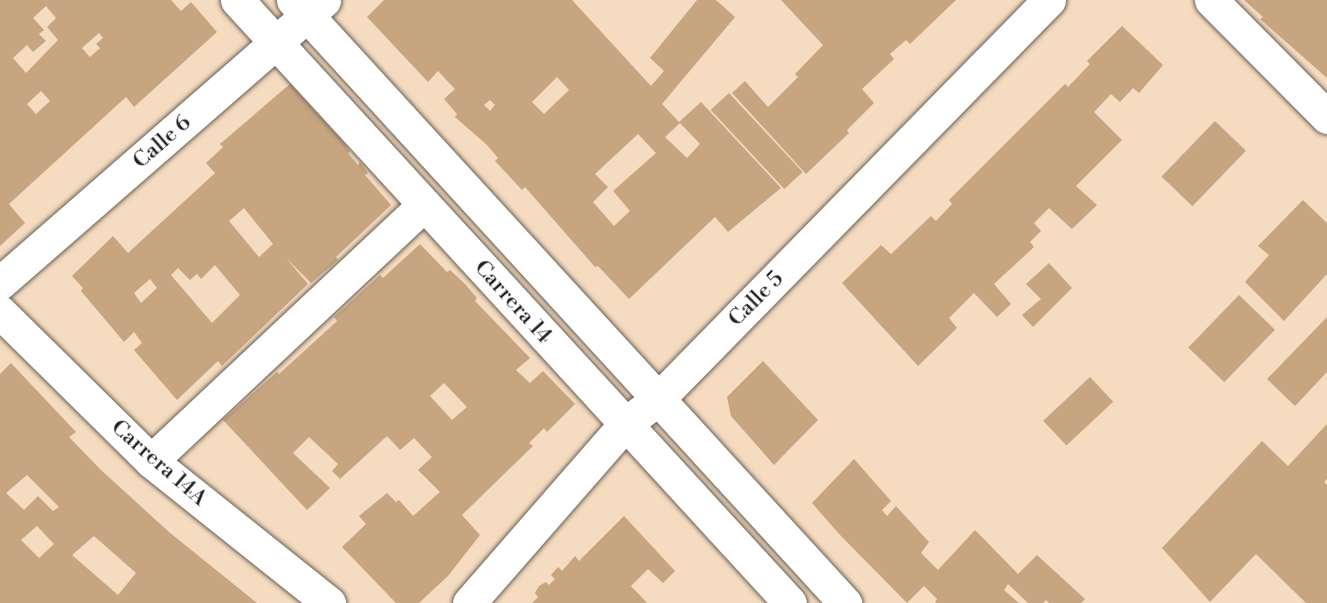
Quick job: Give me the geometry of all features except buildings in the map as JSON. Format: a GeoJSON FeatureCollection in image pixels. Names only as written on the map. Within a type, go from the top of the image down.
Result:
{"type":"FeatureCollection","features":[{"type":"Feature","properties":{"kind":"street","name":"Carrera 14"},"geometry":{"type":"LineString","coordinates":[[237,0],[790,603]]}},
{"type":"Feature","properties":{"kind":"street","name":"Calle 5"},"geometry":{"type":"LineString","coordinates":[[469,603],[625,424],[657,399],[1049,0]]}},
{"type":"Feature","properties":{"kind":"street"},"geometry":{"type":"LineString","coordinates":[[1211,0],[1327,117]]}},
{"type":"Feature","properties":{"kind":"street","name":"Carrera 14"},"geometry":{"type":"LineString","coordinates":[[308,5],[657,399],[844,603]]}},
{"type":"Feature","properties":{"kind":"street","name":"Calle 6"},"geometry":{"type":"LineString","coordinates":[[0,284],[275,43],[308,5]]}},
{"type":"Feature","properties":{"kind":"street"},"geometry":{"type":"LineString","coordinates":[[151,461],[424,205]]}},
{"type":"Feature","properties":{"kind":"street","name":"Carrera 14A"},"geometry":{"type":"LineString","coordinates":[[0,312],[151,461],[329,603]]}}]}
